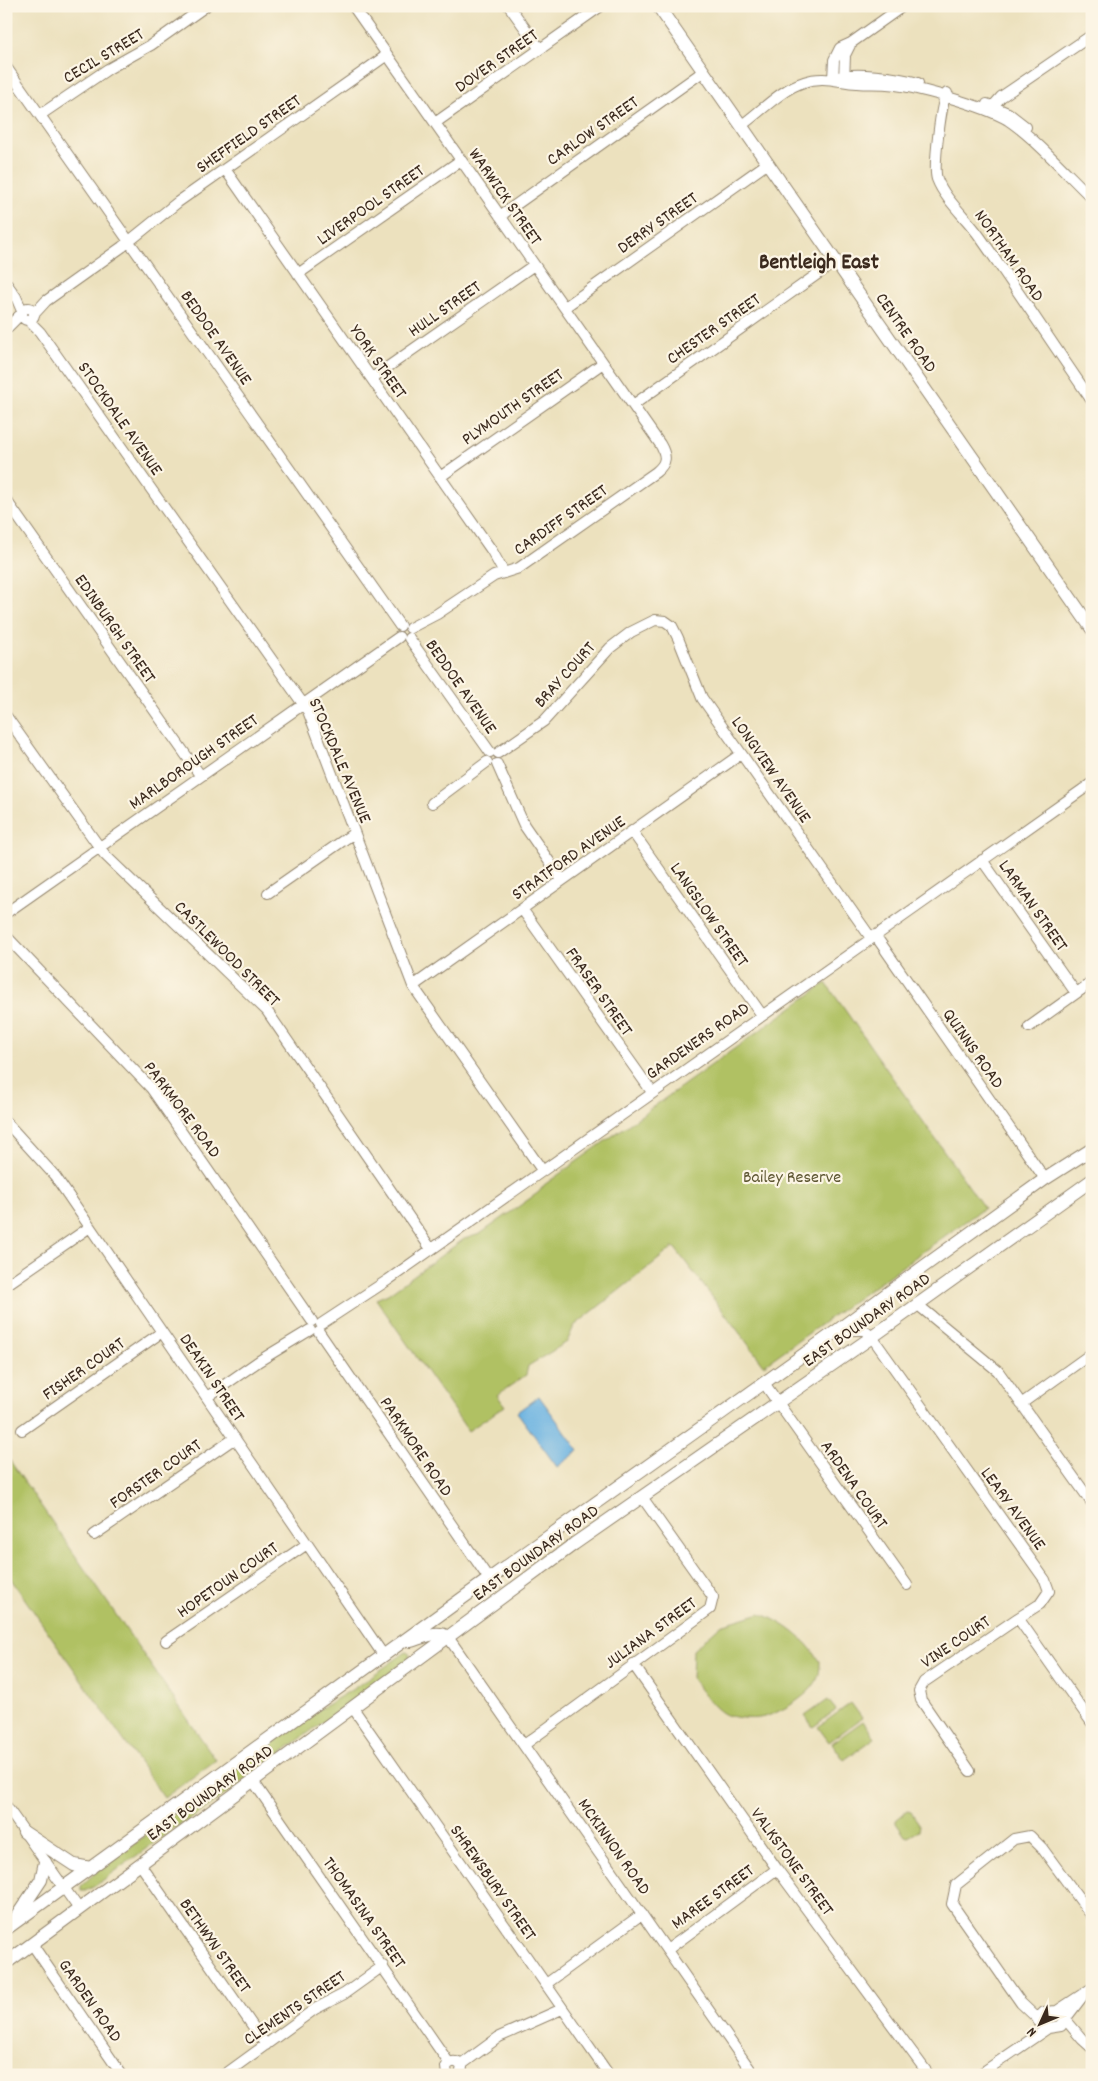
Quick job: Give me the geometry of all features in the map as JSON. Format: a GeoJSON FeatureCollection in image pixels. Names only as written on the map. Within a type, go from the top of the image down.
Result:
{"type":"FeatureCollection","features":[{"type":"Feature","properties":{"kind":"main road","name":"CENTRE ROAD"},"geometry":{"type":"LineString","coordinates":[[658,6],[1092,629]]}},
{"type":"Feature","properties":{"kind":"main road","name":"EAST BOUNDARY ROAD"},"geometry":{"type":"LineString","coordinates":[[9,1927],[1045,1179],[1092,1149]]}},
{"type":"Feature","properties":{"kind":"main road","name":"EAST BOUNDARY ROAD"},"geometry":{"type":"LineString","coordinates":[[6,1963],[448,1637],[642,1497],[872,1337],[1092,1180]]}},
{"type":"Feature","properties":{"kind":"main road"},"geometry":{"type":"LineString","coordinates":[[401,1644],[434,1634],[442,1634],[448,1637]]}},
{"type":"Feature","properties":{"kind":"main road"},"geometry":{"type":"LineString","coordinates":[[401,1644],[418,1659]]}},
{"type":"Feature","properties":{"kind":"main road"},"geometry":{"type":"LineString","coordinates":[[24,1832],[74,1864],[91,1868]]}},
{"type":"Feature","properties":{"kind":"main road"},"geometry":{"type":"LineString","coordinates":[[9,1927],[40,1880],[45,1862]]}},
{"type":"Feature","properties":{"kind":"street","name":"CECIL STREET"},"geometry":{"type":"LineString","coordinates":[[40,115],[108,69],[151,45],[206,6]]}},
{"type":"Feature","properties":{"kind":"street","name":"WARWICK STREET"},"geometry":{"type":"LineString","coordinates":[[353,6],[633,405]]}},
{"type":"Feature","properties":{"kind":"street"},"geometry":{"type":"LineString","coordinates":[[509,6],[540,49]]}},
{"type":"Feature","properties":{"kind":"street","name":"DOVER STREET"},"geometry":{"type":"LineString","coordinates":[[435,123],[601,6]]}},
{"type":"Feature","properties":{"kind":"street"},"geometry":{"type":"LineString","coordinates":[[833,78],[836,54],[840,48],[851,43],[903,6]]}},
{"type":"Feature","properties":{"kind":"street"},"geometry":{"type":"LineString","coordinates":[[995,109],[1015,89],[1092,35]]}},
{"type":"Feature","properties":{"kind":"street"},"geometry":{"type":"LineString","coordinates":[[844,78],[845,55],[851,43]]}},
{"type":"Feature","properties":{"kind":"street","name":"SHEFFIELD STREET"},"geometry":{"type":"LineString","coordinates":[[28,314],[129,241],[178,202],[387,55]]}},
{"type":"Feature","properties":{"kind":"street","name":"BEDDOE AVENUE"},"geometry":{"type":"LineString","coordinates":[[6,67],[493,758],[524,825],[562,880]]}},
{"type":"Feature","properties":{"kind":"street","name":"CARLOW STREET"},"geometry":{"type":"LineString","coordinates":[[500,216],[704,71]]}},
{"type":"Feature","properties":{"kind":"street"},"geometry":{"type":"LineString","coordinates":[[742,125],[798,84],[833,78],[902,79],[947,96],[1015,116],[1092,190]]}},
{"type":"Feature","properties":{"kind":"street","name":"NORTHAM ROAD"},"geometry":{"type":"LineString","coordinates":[[947,96],[935,162],[935,175],[940,185],[974,229],[1092,401]]}},
{"type":"Feature","properties":{"kind":"street"},"geometry":{"type":"LineString","coordinates":[[995,109],[1025,134],[1092,198]]}},
{"type":"Feature","properties":{"kind":"street","name":"LIVERPOOL STREET"},"geometry":{"type":"LineString","coordinates":[[298,274],[461,160]]}},
{"type":"Feature","properties":{"kind":"street","name":"DERRY STREET"},"geometry":{"type":"LineString","coordinates":[[564,307],[768,163]]}},
{"type":"Feature","properties":{"kind":"street","name":"YORK STREET"},"geometry":{"type":"LineString","coordinates":[[225,169],[492,551],[504,573]]}},
{"type":"Feature","properties":{"kind":"street","name":"CHESTER STREET"},"geometry":{"type":"LineString","coordinates":[[633,405],[836,261]]}},
{"type":"Feature","properties":{"kind":"street","name":"HULL STREET"},"geometry":{"type":"LineString","coordinates":[[372,378],[534,264]]}},
{"type":"Feature","properties":{"kind":"street","name":"STOCKDALE AVENUE"},"geometry":{"type":"LineString","coordinates":[[6,283],[302,704],[313,724],[413,986],[542,1170]]}},
{"type":"Feature","properties":{"kind":"street"},"geometry":{"type":"LineString","coordinates":[[8,328],[28,314]]}},
{"type":"Feature","properties":{"kind":"street","name":"PLYMOUTH STREET"},"geometry":{"type":"LineString","coordinates":[[440,477],[603,362]]}},
{"type":"Feature","properties":{"kind":"street","name":"CARDIFF STREET"},"geometry":{"type":"LineString","coordinates":[[405,632],[437,614],[494,576],[519,568],[656,472],[664,464],[666,458],[664,450],[633,405]]}},
{"type":"Feature","properties":{"kind":"street","name":"EDINBURGH STREET"},"geometry":{"type":"LineString","coordinates":[[6,500],[200,775]]}},
{"type":"Feature","properties":{"kind":"street","name":"LONGVIEW AVENUE"},"geometry":{"type":"LineString","coordinates":[[656,620],[665,621],[672,626],[702,698],[873,937]]}},
{"type":"Feature","properties":{"kind":"street","name":"BRAY COURT"},"geometry":{"type":"LineString","coordinates":[[432,803],[544,721],[610,648],[631,632],[656,620]]}},
{"type":"Feature","properties":{"kind":"street","name":"MARLBOROUGH STREET"},"geometry":{"type":"LineString","coordinates":[[6,913],[405,632]]}},
{"type":"Feature","properties":{"kind":"street","name":"CASTLEWOOD STREET"},"geometry":{"type":"LineString","coordinates":[[6,716],[98,847],[265,1008],[431,1249]]}},
{"type":"Feature","properties":{"kind":"street","name":"STRATFORD AVENUE"},"geometry":{"type":"LineString","coordinates":[[413,986],[741,754]]}},
{"type":"Feature","properties":{"kind":"street","name":"GARDENERS ROAD"},"geometry":{"type":"LineString","coordinates":[[207,1397],[259,1361],[316,1327],[431,1249],[1092,783]]}},
{"type":"Feature","properties":{"kind":"street","name":"LANGSLOW STREET"},"geometry":{"type":"LineString","coordinates":[[632,831],[762,1015]]}},
{"type":"Feature","properties":{"kind":"street"},"geometry":{"type":"LineString","coordinates":[[268,893],[354,833]]}},
{"type":"Feature","properties":{"kind":"street","name":"LARMAN STREET"},"geometry":{"type":"LineString","coordinates":[[982,860],[1076,993]]}},
{"type":"Feature","properties":{"kind":"street","name":"FRASER STREET"},"geometry":{"type":"LineString","coordinates":[[522,909],[652,1092]]}},
{"type":"Feature","properties":{"kind":"street","name":"PARKMORE ROAD"},"geometry":{"type":"LineString","coordinates":[[6,936],[151,1088],[489,1579]]}},
{"type":"Feature","properties":{"kind":"street","name":"QUINNS ROAD"},"geometry":{"type":"LineString","coordinates":[[873,937],[1045,1179]]}},
{"type":"Feature","properties":{"kind":"street"},"geometry":{"type":"LineString","coordinates":[[1029,1027],[1092,982]]}},
{"type":"Feature","properties":{"kind":"street","name":"DEAKIN STREET"},"geometry":{"type":"LineString","coordinates":[[6,1122],[55,1176],[384,1656]]}},
{"type":"Feature","properties":{"kind":"street"},"geometry":{"type":"LineString","coordinates":[[6,1285],[90,1227]]}},
{"type":"Feature","properties":{"kind":"street"},"geometry":{"type":"LineString","coordinates":[[918,1304],[998,1371],[1092,1503]]}},
{"type":"Feature","properties":{"kind":"street"},"geometry":{"type":"LineString","coordinates":[[838,1330],[864,1330],[872,1337]]}},
{"type":"Feature","properties":{"kind":"street","name":"FISHER COURT"},"geometry":{"type":"LineString","coordinates":[[22,1430],[162,1332]]}},
{"type":"Feature","properties":{"kind":"street","name":"LEARY AVENUE"},"geometry":{"type":"LineString","coordinates":[[872,1337],[1045,1580],[1049,1591],[1040,1604],[1018,1618]]}},
{"type":"Feature","properties":{"kind":"street"},"geometry":{"type":"LineString","coordinates":[[1021,1404],[1092,1353]]}},
{"type":"Feature","properties":{"kind":"street","name":"ARDENA COURT"},"geometry":{"type":"LineString","coordinates":[[764,1383],[907,1585]]}},
{"type":"Feature","properties":{"kind":"street","name":"FORSTER COURT"},"geometry":{"type":"LineString","coordinates":[[94,1535],[235,1438]]}},
{"type":"Feature","properties":{"kind":"street","name":"JULIANA STREET"},"geometry":{"type":"LineString","coordinates":[[524,1745],[710,1609],[713,1597],[642,1497]]}},
{"type":"Feature","properties":{"kind":"street","name":"HOPETOUN COURT"},"geometry":{"type":"LineString","coordinates":[[166,1641],[307,1544]]}},
{"type":"Feature","properties":{"kind":"street"},"geometry":{"type":"LineString","coordinates":[[1018,1618],[1092,1723]]}},
{"type":"Feature","properties":{"kind":"street","name":"VINE COURT"},"geometry":{"type":"LineString","coordinates":[[970,1771],[921,1700],[919,1691],[924,1682],[1018,1618]]}},
{"type":"Feature","properties":{"kind":"street","name":"MCKINNON ROAD"},"geometry":{"type":"LineString","coordinates":[[448,1637],[754,2075]]}},
{"type":"Feature","properties":{"kind":"street","name":"VALKSTONE STREET"},"geometry":{"type":"LineString","coordinates":[[633,1664],[777,1869],[929,2075]]}},
{"type":"Feature","properties":{"kind":"street","name":"SHREWSBURY STREET"},"geometry":{"type":"LineString","coordinates":[[352,1708],[608,2075]]}},
{"type":"Feature","properties":{"kind":"street","name":"THOMASINA STREET"},"geometry":{"type":"LineString","coordinates":[[253,1781],[449,2063]]}},
{"type":"Feature","properties":{"kind":"street"},"geometry":{"type":"LineString","coordinates":[[6,1806],[79,1909]]}},
{"type":"Feature","properties":{"kind":"street"},"geometry":{"type":"LineString","coordinates":[[1048,2028],[1022,2003],[952,1904],[956,1885],[1014,1839],[1030,1836],[1042,1848],[1092,1916]]}},
{"type":"Feature","properties":{"kind":"street","name":"BETHWYN STREET"},"geometry":{"type":"LineString","coordinates":[[140,1864],[266,2045]]}},
{"type":"Feature","properties":{"kind":"street","name":"MAREE STREET"},"geometry":{"type":"LineString","coordinates":[[667,1950],[777,1869]]}},
{"type":"Feature","properties":{"kind":"street"},"geometry":{"type":"LineString","coordinates":[[546,1984],[642,1914]]}},
{"type":"Feature","properties":{"kind":"street","name":"GARDEN ROAD"},"geometry":{"type":"LineString","coordinates":[[32,1944],[122,2075]]}},
{"type":"Feature","properties":{"kind":"street","name":"CLEMENTS STREET"},"geometry":{"type":"LineString","coordinates":[[224,2075],[315,2009],[344,1994],[382,1966]]}},
{"type":"Feature","properties":{"kind":"street"},"geometry":{"type":"LineString","coordinates":[[1020,2046],[1038,2020],[1088,1990]]}},
{"type":"Feature","properties":{"kind":"street"},"geometry":{"type":"LineString","coordinates":[[979,2075],[1048,2028],[1064,2021],[1088,1990]]}},
{"type":"Feature","properties":{"kind":"street"},"geometry":{"type":"LineString","coordinates":[[1022,2003],[1052,2011],[1092,2048]]}},
{"type":"Feature","properties":{"kind":"street"},"geometry":{"type":"LineString","coordinates":[[447,2075],[446,2067],[449,2063],[454,2061],[460,2070],[499,2037],[562,2008]]}},
{"type":"Feature","properties":{"kind":"green space","name":"Bailey Reserve"},"geometry":{"type":"Polygon","coordinates":[[[826,983],[984,1208],[764,1365],[674,1247],[574,1326],[567,1342],[528,1366],[526,1375],[497,1395],[505,1406],[468,1431],[376,1299],[388,1294],[464,1239],[480,1234],[539,1192],[544,1185],[826,983]]]}},
{"type":"Feature","properties":{"kind":"green space"},"geometry":{"type":"Polygon","coordinates":[[[6,1455],[216,1760],[164,1798],[6,1572],[6,1455]]]}},
{"type":"Feature","properties":{"kind":"green space"},"geometry":{"type":"Polygon","coordinates":[[[760,1613],[787,1627],[807,1645],[820,1661],[819,1675],[810,1690],[796,1702],[779,1711],[756,1718],[730,1716],[714,1706],[692,1679],[693,1650],[721,1625],[760,1613]]]}},
{"type":"Feature","properties":{"kind":"green space"},"geometry":{"type":"Polygon","coordinates":[[[406,1652],[409,1653],[410,1658],[201,1812],[173,1829],[95,1886],[81,1891],[81,1886],[97,1871],[310,1715],[353,1689],[406,1652]]]}},
{"type":"Feature","properties":{"kind":"green space"},"geometry":{"type":"Polygon","coordinates":[[[828,1700],[836,1710],[813,1727],[805,1716],[828,1700]]]}},
{"type":"Feature","properties":{"kind":"green space"},"geometry":{"type":"Polygon","coordinates":[[[851,1703],[862,1718],[829,1742],[818,1727],[851,1703]]]}},
{"type":"Feature","properties":{"kind":"green space"},"geometry":{"type":"Polygon","coordinates":[[[863,1721],[875,1738],[844,1760],[832,1743],[863,1721]]]}},
{"type":"Feature","properties":{"kind":"green space"},"geometry":{"type":"Polygon","coordinates":[[[907,1811],[911,1812],[920,1825],[919,1831],[908,1837],[905,1836],[896,1823],[896,1820],[907,1811]]]}},
{"type":"Feature","properties":{"kind":"water"},"geometry":{"type":"Polygon","coordinates":[[[539,1396],[579,1451],[557,1467],[517,1412],[539,1396]]]}},
{"type":"Feature","properties":{"kind":"district","name":"Bentleigh East"},"geometry":{"type":"Point","coordinates":[819,260]}}]}
